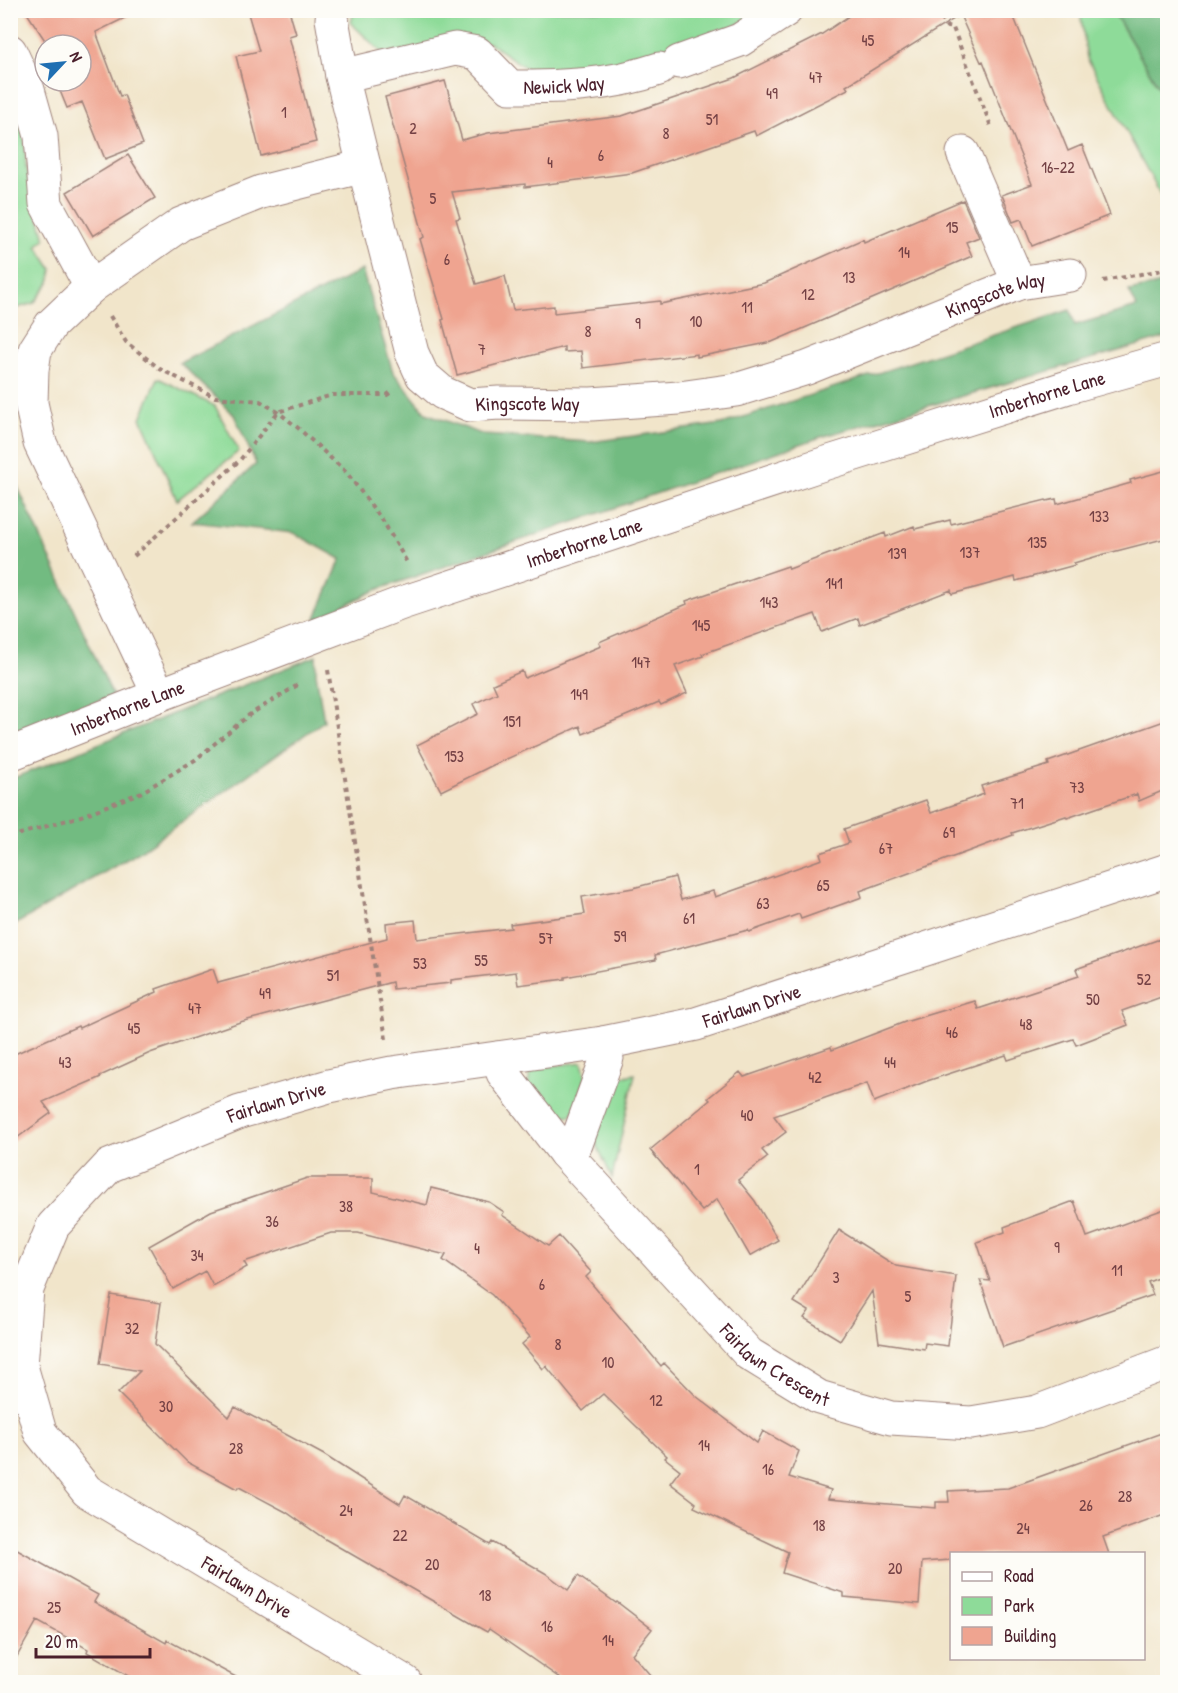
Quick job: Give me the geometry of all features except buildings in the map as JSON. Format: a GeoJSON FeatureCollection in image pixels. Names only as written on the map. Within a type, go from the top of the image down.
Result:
{"type":"FeatureCollection","features":[{"type":"Feature","properties":{"kind":"street"},"geometry":{"type":"LineString","coordinates":[[159,695],[40,443],[31,403],[32,370],[23,343],[51,325],[92,287],[181,224],[261,192],[364,166],[342,76],[332,19],[333,10]]}},
{"type":"Feature","properties":{"kind":"street","name":"Newick Way"},"geometry":{"type":"LineString","coordinates":[[342,76],[455,49],[477,53],[510,87],[566,87],[630,79],[740,40],[786,10]]}},
{"type":"Feature","properties":{"kind":"street"},"geometry":{"type":"LineString","coordinates":[[10,51],[28,90],[41,136],[46,204],[92,287]]}},
{"type":"Feature","properties":{"kind":"street"},"geometry":{"type":"LineString","coordinates":[[963,153],[1019,283]]}},
{"type":"Feature","properties":{"kind":"street","name":"Kingscote Way"},"geometry":{"type":"LineString","coordinates":[[364,166],[411,353],[422,375],[443,393],[470,405],[591,404],[679,398],[736,390],[807,368],[1019,283],[1070,275]]}},
{"type":"Feature","properties":{"kind":"street","name":"Imberhorne Lane"},"geometry":{"type":"LineString","coordinates":[[10,754],[159,695],[429,594],[865,451],[1068,387],[1167,359]]}},
{"type":"Feature","properties":{"kind":"street","name":"Fairlawn Drive"},"geometry":{"type":"LineString","coordinates":[[405,1683],[87,1491],[40,1432],[21,1366],[27,1289],[53,1226],[109,1166],[240,1112],[329,1086],[392,1073],[603,1043],[696,1024],[1167,870]]}},
{"type":"Feature","properties":{"kind":"street"},"geometry":{"type":"LineString","coordinates":[[566,1153],[576,1144],[607,1058],[603,1043]]}},
{"type":"Feature","properties":{"kind":"street","name":"Fairlawn Crescent"},"geometry":{"type":"LineString","coordinates":[[498,1058],[503,1073],[566,1153],[750,1354],[819,1397],[891,1418],[971,1422],[1037,1412],[1167,1362]]}},
{"type":"Feature","properties":{"kind":"path"},"geometry":{"type":"LineString","coordinates":[[936,10],[947,27],[953,28],[996,138],[963,153]]}},
{"type":"Feature","properties":{"kind":"path"},"geometry":{"type":"LineString","coordinates":[[1070,275],[1087,284],[1167,269]]}},
{"type":"Feature","properties":{"kind":"path"},"geometry":{"type":"LineString","coordinates":[[92,287],[126,342],[160,369],[215,398],[260,401],[278,412],[346,472],[383,521],[429,594]]}},
{"type":"Feature","properties":{"kind":"path"},"geometry":{"type":"LineString","coordinates":[[104,581],[240,460],[278,412],[332,395],[387,395],[422,375]]}},
{"type":"Feature","properties":{"kind":"path"},"geometry":{"type":"LineString","coordinates":[[322,669],[327,665],[392,1073]]}},
{"type":"Feature","properties":{"kind":"path"},"geometry":{"type":"LineString","coordinates":[[10,837],[81,816],[142,792],[195,760],[249,715],[307,679]]}},
{"type":"Feature","properties":{"kind":"green space"},"geometry":{"type":"Polygon","coordinates":[[[354,10],[758,11],[737,25],[622,65],[535,74],[489,43],[382,53],[351,23],[354,10]]]}},
{"type":"Feature","properties":{"kind":"green space"},"geometry":{"type":"Polygon","coordinates":[[[1080,11],[1113,11],[1167,101],[1167,207],[1087,58],[1080,11]]]}},
{"type":"Feature","properties":{"kind":"green space"},"geometry":{"type":"Polygon","coordinates":[[[1113,11],[1167,11],[1167,101],[1113,11]]]}},
{"type":"Feature","properties":{"kind":"green space"},"geometry":{"type":"Polygon","coordinates":[[[10,85],[24,129],[26,170],[45,239],[37,246],[52,269],[50,282],[34,303],[11,310],[10,85]]]}},
{"type":"Feature","properties":{"kind":"green space"},"geometry":{"type":"Polygon","coordinates":[[[362,270],[393,372],[426,413],[484,435],[590,442],[722,424],[1070,310],[1075,325],[1137,307],[1129,291],[1167,283],[1167,337],[821,437],[376,590],[315,620],[341,559],[294,533],[192,522],[256,464],[234,415],[180,363],[362,270]]]}},
{"type":"Feature","properties":{"kind":"green space"},"geometry":{"type":"Polygon","coordinates":[[[158,378],[215,406],[239,451],[177,500],[141,418],[158,378]]]}},
{"type":"Feature","properties":{"kind":"green space"},"geometry":{"type":"Polygon","coordinates":[[[10,470],[113,696],[11,733],[10,733],[10,470]]]}},
{"type":"Feature","properties":{"kind":"green space"},"geometry":{"type":"Polygon","coordinates":[[[316,656],[316,673],[324,721],[139,852],[11,927],[11,779],[316,656]]]}},
{"type":"Feature","properties":{"kind":"green space"},"geometry":{"type":"Polygon","coordinates":[[[582,1062],[586,1077],[572,1115],[555,1117],[528,1088],[530,1069],[582,1062]]]}},
{"type":"Feature","properties":{"kind":"green space"},"geometry":{"type":"Polygon","coordinates":[[[635,1074],[612,1178],[596,1143],[598,1105],[611,1079],[635,1074]]]}}]}
